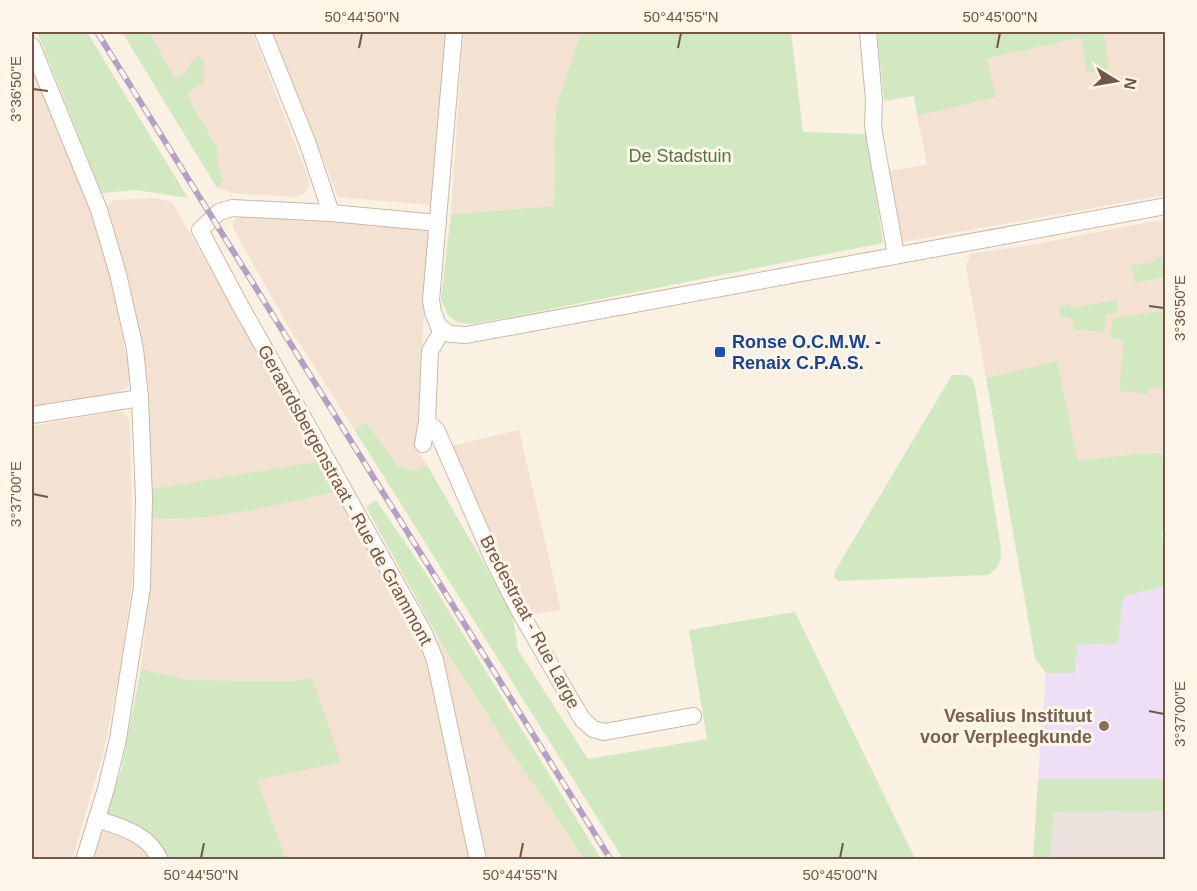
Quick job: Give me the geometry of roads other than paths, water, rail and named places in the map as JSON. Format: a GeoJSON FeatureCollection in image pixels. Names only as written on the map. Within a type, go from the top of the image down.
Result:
{"type":"FeatureCollection","features":[{"type":"Feature","properties":{"kind":"street"},"geometry":{"type":"LineString","coordinates":[[263,32],[308,144],[331,213],[438,223]]}},
{"type":"Feature","properties":{"kind":"street"},"geometry":{"type":"LineString","coordinates":[[454,32],[431,300],[439,327],[450,334],[466,335],[1166,206]]}},
{"type":"Feature","properties":{"kind":"street"},"geometry":{"type":"LineString","coordinates":[[868,32],[874,100],[873,125],[896,255]]}},
{"type":"Feature","properties":{"kind":"street"},"geometry":{"type":"LineString","coordinates":[[32,45],[102,220],[118,274],[135,350],[140,398],[144,498],[142,587],[118,739],[84,860]]}},
{"type":"Feature","properties":{"kind":"street","name":"Geraardsbergenstraat - Rue de Grammont"},"geometry":{"type":"LineString","coordinates":[[331,213],[220,213],[200,230],[428,641],[442,690],[478,860]]}},
{"type":"Feature","properties":{"kind":"street"},"geometry":{"type":"LineString","coordinates":[[423,444],[427,421],[430,351],[443,329]]}},
{"type":"Feature","properties":{"kind":"street"},"geometry":{"type":"LineString","coordinates":[[32,415],[140,398]]}},
{"type":"Feature","properties":{"kind":"street","name":"Bredestraat - Rue Large"},"geometry":{"type":"LineString","coordinates":[[427,421],[437,431],[492,557],[520,612],[582,719],[593,729],[604,732],[693,716]]}},
{"type":"Feature","properties":{"kind":"street"},"geometry":{"type":"LineString","coordinates":[[97,819],[131,831],[142,838],[151,845],[160,860]]}},
{"type":"Feature","properties":{"kind":"railway"},"geometry":{"type":"LineString","coordinates":[[97,32],[611,860]]}},
{"type":"Feature","properties":{"kind":"place","name":"Ronse O.C.M.W. - Renaix C.P.A.S."},"geometry":{"type":"Point","coordinates":[720,352]}},
{"type":"Feature","properties":{"kind":"place","name":"Vesalius Instituut voor Verpleegkunde"},"geometry":{"type":"Point","coordinates":[1104,726]}},
{"type":"Feature","properties":{"kind":"park label","name":"De Stadstuin"},"geometry":{"type":"Point","coordinates":[680,156]}}]}
